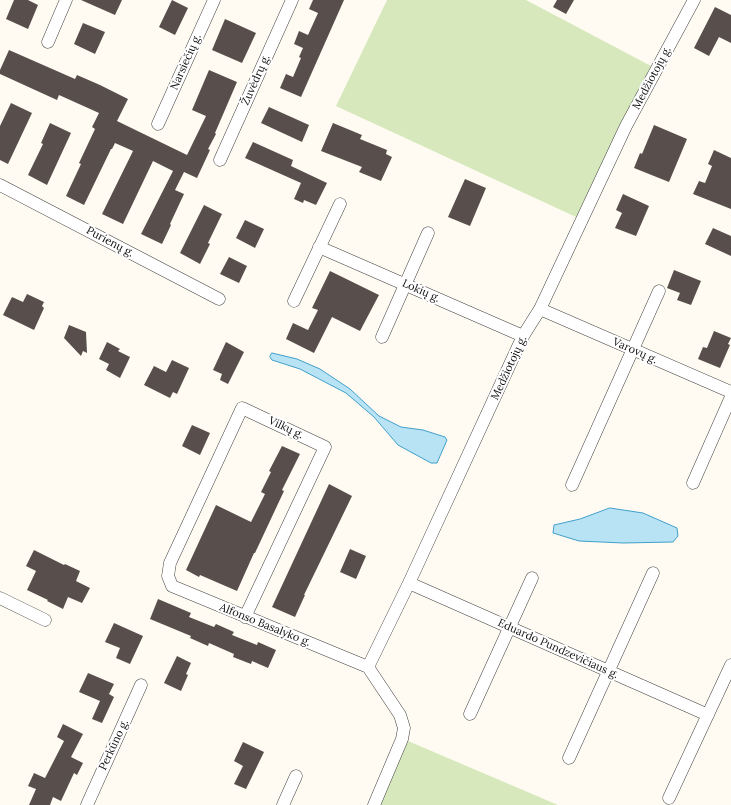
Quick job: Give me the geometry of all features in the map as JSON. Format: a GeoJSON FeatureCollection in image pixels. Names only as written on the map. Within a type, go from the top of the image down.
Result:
{"type":"FeatureCollection","features":[{"type":"Feature","properties":{"kind":"street"},"geometry":{"type":"LineString","coordinates":[[48,42],[66,0]]}},
{"type":"Feature","properties":{"kind":"street","name":"Narsiečių g."},"geometry":{"type":"LineString","coordinates":[[158,124],[214,0]]}},
{"type":"Feature","properties":{"kind":"street","name":"Žuvėdrų g."},"geometry":{"type":"LineString","coordinates":[[220,160],[292,0]]}},
{"type":"Feature","properties":{"kind":"street","name":"Medžiotojų g."},"geometry":{"type":"LineString","coordinates":[[368,667],[409,583],[523,336],[540,309],[626,126],[694,0]]}},
{"type":"Feature","properties":{"kind":"street","name":"Purienų g."},"geometry":{"type":"LineString","coordinates":[[0,185],[219,299]]}},
{"type":"Feature","properties":{"kind":"street"},"geometry":{"type":"LineString","coordinates":[[294,301],[340,204]]}},
{"type":"Feature","properties":{"kind":"street"},"geometry":{"type":"LineString","coordinates":[[382,337],[428,233]]}},
{"type":"Feature","properties":{"kind":"street","name":"Lokių g."},"geometry":{"type":"LineString","coordinates":[[319,247],[523,336]]}},
{"type":"Feature","properties":{"kind":"street"},"geometry":{"type":"LineString","coordinates":[[572,485],[658,292]]}},
{"type":"Feature","properties":{"kind":"street","name":"Varovų g."},"geometry":{"type":"LineString","coordinates":[[540,309],[731,392]]}},
{"type":"Feature","properties":{"kind":"street"},"geometry":{"type":"LineString","coordinates":[[694,483],[731,397]]}},
{"type":"Feature","properties":{"kind":"street","name":"Vilkų g."},"geometry":{"type":"LineString","coordinates":[[168,576],[170,563],[242,408],[325,447],[245,616]]}},
{"type":"Feature","properties":{"kind":"street"},"geometry":{"type":"LineString","coordinates":[[569,758],[654,573]]}},
{"type":"Feature","properties":{"kind":"street","name":"Alfonso Basalyko g."},"geometry":{"type":"LineString","coordinates":[[168,576],[172,586],[368,667]]}},
{"type":"Feature","properties":{"kind":"street"},"geometry":{"type":"LineString","coordinates":[[470,714],[532,578]]}},
{"type":"Feature","properties":{"kind":"street","name":"Eduardo Pundzevičiaus g."},"geometry":{"type":"LineString","coordinates":[[409,583],[708,715]]}},
{"type":"Feature","properties":{"kind":"street"},"geometry":{"type":"LineString","coordinates":[[0,598],[45,620]]}},
{"type":"Feature","properties":{"kind":"street"},"geometry":{"type":"LineString","coordinates":[[669,798],[731,665]]}},
{"type":"Feature","properties":{"kind":"street"},"geometry":{"type":"LineString","coordinates":[[368,667],[400,715],[404,728],[402,739],[374,805]]}},
{"type":"Feature","properties":{"kind":"street","name":"Perkūno g."},"geometry":{"type":"LineString","coordinates":[[86,805],[142,685]]}},
{"type":"Feature","properties":{"kind":"street"},"geometry":{"type":"LineString","coordinates":[[282,805],[296,776]]}},
{"type":"Feature","properties":{"kind":"green space"},"geometry":{"type":"Polygon","coordinates":[[[387,0],[526,0],[651,66],[576,217],[336,106],[387,0]]]}},
{"type":"Feature","properties":{"kind":"green space"},"geometry":{"type":"Polygon","coordinates":[[[408,741],[558,805],[379,805],[408,741]]]}},
{"type":"Feature","properties":{"kind":"water"},"geometry":{"type":"Polygon","coordinates":[[[272,353],[297,359],[320,369],[350,389],[379,416],[401,427],[423,430],[445,437],[447,440],[437,463],[431,463],[398,445],[374,417],[346,393],[300,369],[272,360],[270,357],[272,353]]]}},
{"type":"Feature","properties":{"kind":"water"},"geometry":{"type":"Polygon","coordinates":[[[610,508],[643,513],[677,528],[678,536],[673,542],[623,543],[579,541],[553,533],[554,525],[580,519],[610,508]]]}},
{"type":"Feature","properties":{"kind":"building"},"geometry":{"type":"Polygon","coordinates":[[[14,0],[28,0],[38,5],[28,29],[6,19],[14,0]]]}},
{"type":"Feature","properties":{"kind":"building"},"geometry":{"type":"Polygon","coordinates":[[[81,0],[122,0],[115,15],[81,0]]]}},
{"type":"Feature","properties":{"kind":"building"},"geometry":{"type":"Polygon","coordinates":[[[172,0],[188,8],[175,35],[159,27],[172,0]]]}},
{"type":"Feature","properties":{"kind":"building"},"geometry":{"type":"Polygon","coordinates":[[[313,0],[344,0],[301,97],[280,88],[286,74],[293,77],[301,58],[299,57],[303,48],[294,44],[299,31],[308,35],[318,13],[309,9],[313,0]]]}},
{"type":"Feature","properties":{"kind":"building"},"geometry":{"type":"Polygon","coordinates":[[[557,0],[574,0],[566,14],[553,7],[557,0]]]}},
{"type":"Feature","properties":{"kind":"building"},"geometry":{"type":"Polygon","coordinates":[[[715,7],[731,15],[731,43],[719,37],[709,56],[694,48],[715,7]]]}},
{"type":"Feature","properties":{"kind":"building"},"geometry":{"type":"Polygon","coordinates":[[[225,19],[256,33],[242,63],[212,50],[225,19]]]}},
{"type":"Feature","properties":{"kind":"building"},"geometry":{"type":"Polygon","coordinates":[[[83,23],[105,32],[95,54],[74,44],[83,23]]]}},
{"type":"Feature","properties":{"kind":"building"},"geometry":{"type":"Polygon","coordinates":[[[9,50],[75,79],[77,75],[128,99],[117,121],[187,155],[206,116],[192,110],[209,70],[237,82],[215,133],[216,134],[208,149],[210,150],[197,178],[184,172],[175,190],[184,194],[162,244],[141,234],[173,171],[153,161],[123,224],[102,214],[133,151],[115,143],[84,205],[66,196],[95,129],[92,127],[99,113],[59,95],[57,100],[0,74],[0,70],[9,50]]]}},
{"type":"Feature","properties":{"kind":"building"},"geometry":{"type":"Polygon","coordinates":[[[11,103],[32,113],[8,164],[0,160],[0,126],[11,103]]]}},
{"type":"Feature","properties":{"kind":"building"},"geometry":{"type":"Polygon","coordinates":[[[269,107],[309,125],[302,142],[261,123],[269,107]]]}},
{"type":"Feature","properties":{"kind":"building"},"geometry":{"type":"Polygon","coordinates":[[[50,123],[71,133],[47,185],[28,175],[43,144],[41,143],[50,123]]]}},
{"type":"Feature","properties":{"kind":"building"},"geometry":{"type":"Polygon","coordinates":[[[333,123],[362,135],[360,139],[387,150],[386,154],[392,157],[381,181],[359,172],[362,167],[321,151],[333,123]]]}},
{"type":"Feature","properties":{"kind":"building"},"geometry":{"type":"Polygon","coordinates":[[[654,125],[687,139],[669,182],[634,168],[640,153],[642,154],[654,125]]]}},
{"type":"Feature","properties":{"kind":"building"},"geometry":{"type":"Polygon","coordinates":[[[253,142],[293,160],[291,166],[327,183],[316,205],[304,200],[303,203],[294,199],[301,183],[245,158],[253,142]]]}},
{"type":"Feature","properties":{"kind":"building"},"geometry":{"type":"Polygon","coordinates":[[[714,150],[731,158],[731,209],[693,194],[699,181],[705,183],[712,166],[708,164],[714,150]]]}},
{"type":"Feature","properties":{"kind":"building"},"geometry":{"type":"Polygon","coordinates":[[[465,179],[486,188],[470,226],[448,217],[465,179]]]}},
{"type":"Feature","properties":{"kind":"building"},"geometry":{"type":"Polygon","coordinates":[[[623,194],[649,206],[636,236],[615,228],[622,213],[616,210],[623,194]]]}},
{"type":"Feature","properties":{"kind":"building"},"geometry":{"type":"Polygon","coordinates":[[[204,205],[222,214],[200,264],[180,253],[204,205]]]}},
{"type":"Feature","properties":{"kind":"building"},"geometry":{"type":"Polygon","coordinates":[[[245,220],[264,229],[255,248],[236,238],[245,220]]]}},
{"type":"Feature","properties":{"kind":"building"},"geometry":{"type":"Polygon","coordinates":[[[713,228],[731,236],[731,256],[705,244],[713,228]]]}},
{"type":"Feature","properties":{"kind":"building"},"geometry":{"type":"Polygon","coordinates":[[[229,257],[247,266],[239,283],[220,274],[229,257]]]}},
{"type":"Feature","properties":{"kind":"building"},"geometry":{"type":"Polygon","coordinates":[[[674,270],[701,281],[691,305],[677,300],[680,293],[667,288],[674,270]]]}},
{"type":"Feature","properties":{"kind":"building"},"geometry":{"type":"Polygon","coordinates":[[[330,271],[379,295],[360,331],[332,317],[314,353],[286,339],[293,323],[308,330],[318,310],[312,308],[330,271]]]}},
{"type":"Feature","properties":{"kind":"building"},"geometry":{"type":"Polygon","coordinates":[[[27,294],[44,302],[42,306],[44,308],[34,330],[3,315],[12,297],[23,302],[27,294]]]}},
{"type":"Feature","properties":{"kind":"building"},"geometry":{"type":"Polygon","coordinates":[[[69,325],[86,332],[87,353],[83,351],[81,356],[64,338],[69,325]]]}},
{"type":"Feature","properties":{"kind":"building"},"geometry":{"type":"Polygon","coordinates":[[[714,331],[731,338],[728,344],[730,345],[720,368],[698,359],[703,347],[707,348],[714,331]]]}},
{"type":"Feature","properties":{"kind":"building"},"geometry":{"type":"Polygon","coordinates":[[[107,342],[120,349],[118,351],[130,357],[120,378],[106,370],[109,364],[99,359],[107,342]]]}},
{"type":"Feature","properties":{"kind":"building"},"geometry":{"type":"Polygon","coordinates":[[[226,342],[244,352],[228,384],[220,380],[222,374],[213,370],[226,342]]]}},
{"type":"Feature","properties":{"kind":"building"},"geometry":{"type":"Polygon","coordinates":[[[172,360],[189,368],[177,394],[173,392],[170,398],[144,385],[154,366],[166,372],[172,360]]]}},
{"type":"Feature","properties":{"kind":"building"},"geometry":{"type":"Polygon","coordinates":[[[192,425],[210,433],[200,455],[182,446],[192,425]]]}},
{"type":"Feature","properties":{"kind":"building"},"geometry":{"type":"Polygon","coordinates":[[[282,446],[300,454],[282,490],[284,491],[237,591],[200,575],[199,577],[186,570],[216,505],[251,522],[265,494],[261,492],[271,472],[269,471],[282,446]]]}},
{"type":"Feature","properties":{"kind":"building"},"geometry":{"type":"Polygon","coordinates":[[[329,484],[352,496],[304,595],[295,617],[272,607],[329,484]]]}},
{"type":"Feature","properties":{"kind":"building"},"geometry":{"type":"Polygon","coordinates":[[[350,549],[366,556],[356,579],[340,572],[350,549]]]}},
{"type":"Feature","properties":{"kind":"building"},"geometry":{"type":"Polygon","coordinates":[[[34,550],[80,571],[76,581],[90,588],[82,603],[68,597],[63,609],[27,590],[36,571],[26,566],[34,550]]]}},
{"type":"Feature","properties":{"kind":"building"},"geometry":{"type":"Polygon","coordinates":[[[158,599],[191,613],[189,617],[214,627],[216,624],[234,632],[232,635],[257,645],[258,642],[276,650],[268,668],[252,661],[251,664],[233,657],[234,654],[209,643],[208,646],[190,638],[191,636],[150,619],[158,599]]]}},
{"type":"Feature","properties":{"kind":"building"},"geometry":{"type":"Polygon","coordinates":[[[114,623],[143,636],[130,664],[116,658],[120,648],[105,642],[114,623]]]}},
{"type":"Feature","properties":{"kind":"building"},"geometry":{"type":"Polygon","coordinates":[[[177,656],[191,663],[186,674],[188,675],[181,691],[164,683],[177,656]]]}},
{"type":"Feature","properties":{"kind":"building"},"geometry":{"type":"Polygon","coordinates":[[[88,673],[114,684],[109,694],[114,697],[102,723],[92,719],[100,701],[79,692],[88,673]]]}},
{"type":"Feature","properties":{"kind":"building"},"geometry":{"type":"Polygon","coordinates":[[[63,724],[83,734],[71,757],[83,763],[77,775],[74,773],[61,801],[53,797],[50,805],[29,805],[36,789],[28,786],[34,773],[45,778],[64,741],[57,737],[63,724]]]}},
{"type":"Feature","properties":{"kind":"building"},"geometry":{"type":"Polygon","coordinates":[[[243,742],[264,752],[246,789],[234,784],[243,766],[234,761],[243,742]]]}}]}
